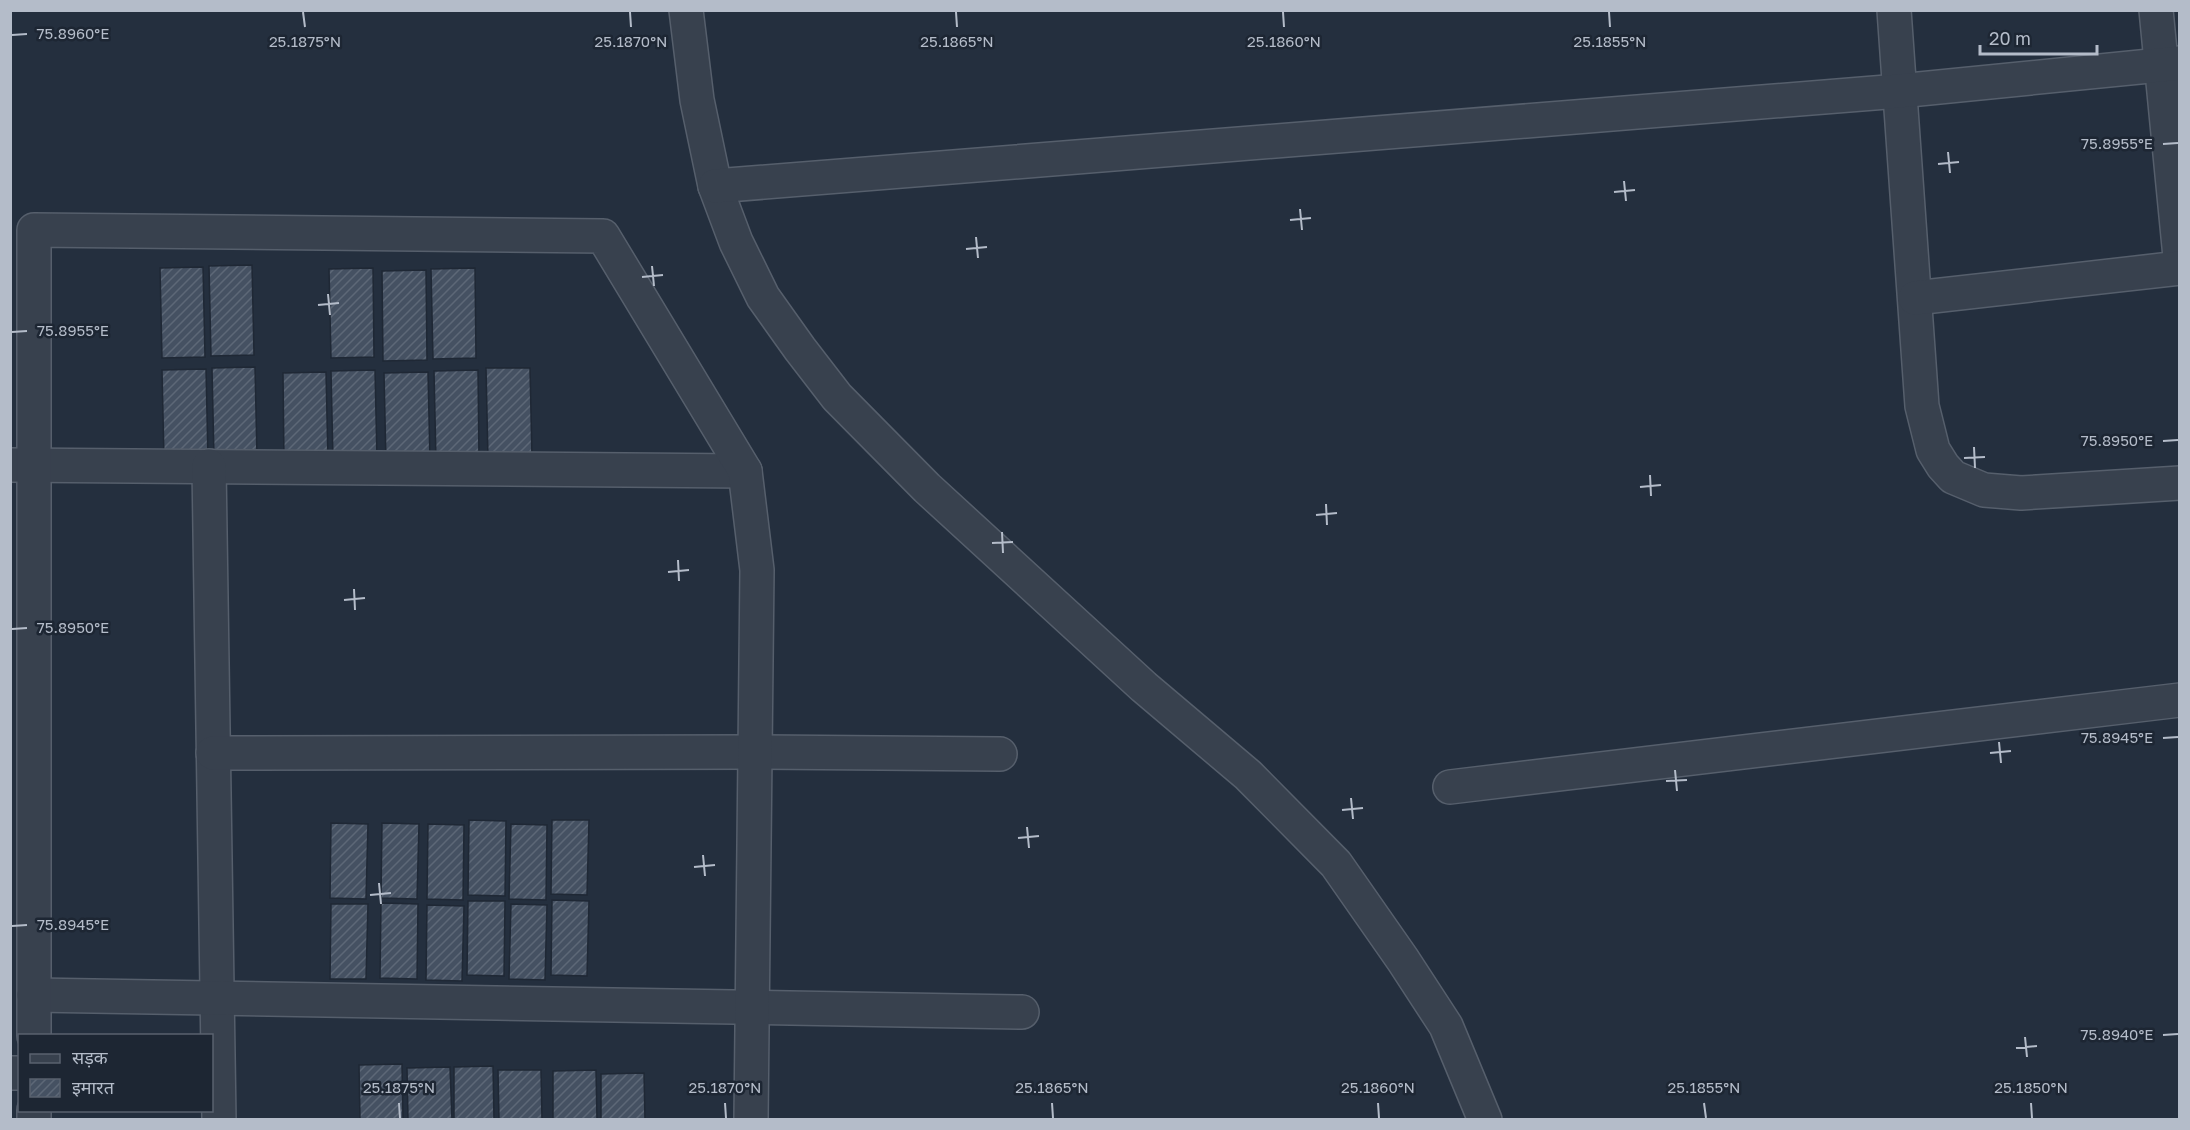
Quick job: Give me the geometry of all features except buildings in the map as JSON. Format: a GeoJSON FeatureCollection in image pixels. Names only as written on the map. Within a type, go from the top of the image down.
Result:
{"type":"FeatureCollection","features":[{"type":"Feature","properties":{"kind":"street"},"geometry":{"type":"LineString","coordinates":[[686,10],[697,100],[715,186],[736,242],[763,297],[837,397],[927,488],[1153,694],[1248,775],[1336,864],[1446,1026],[1485,1119]]}},
{"type":"Feature","properties":{"kind":"street"},"geometry":{"type":"LineString","coordinates":[[1894,10],[1926,429],[1933,450],[1953,477],[1984,490],[2021,493],[2180,483]]}},
{"type":"Feature","properties":{"kind":"street"},"geometry":{"type":"LineString","coordinates":[[2156,10],[2170,64],[2180,257]]}},
{"type":"Feature","properties":{"kind":"street"},"geometry":{"type":"LineString","coordinates":[[715,186],[1899,92],[2170,64]]}},
{"type":"Feature","properties":{"kind":"street"},"geometry":{"type":"LineString","coordinates":[[34,1034],[34,995],[22,877],[22,737],[23,465],[34,230],[603,236],[745,471],[757,570],[751,1119]]}},
{"type":"Feature","properties":{"kind":"street"},"geometry":{"type":"LineString","coordinates":[[1915,298],[2180,268]]}},
{"type":"Feature","properties":{"kind":"street"},"geometry":{"type":"LineString","coordinates":[[23,465],[745,471]]}},
{"type":"Feature","properties":{"kind":"street"},"geometry":{"type":"LineString","coordinates":[[209,466],[219,1119]]}},
{"type":"Feature","properties":{"kind":"street"},"geometry":{"type":"LineString","coordinates":[[1450,787],[2180,700]]}},
{"type":"Feature","properties":{"kind":"street"},"geometry":{"type":"LineString","coordinates":[[213,753],[999,754]]}},
{"type":"Feature","properties":{"kind":"street"},"geometry":{"type":"LineString","coordinates":[[34,995],[1022,1012]]}}]}
